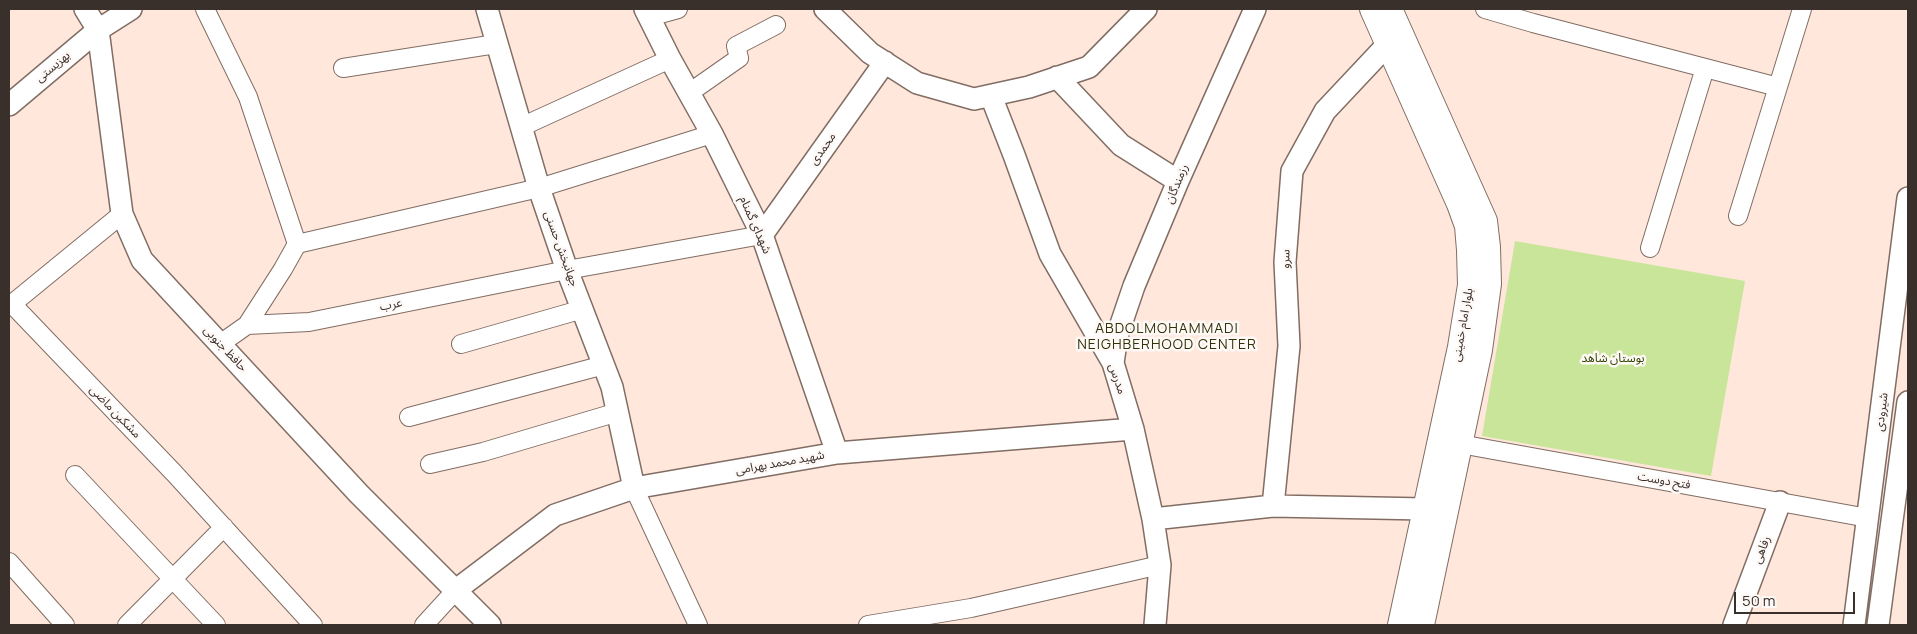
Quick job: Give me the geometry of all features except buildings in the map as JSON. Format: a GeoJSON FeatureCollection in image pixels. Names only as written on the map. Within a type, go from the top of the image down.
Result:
{"type":"FeatureCollection","features":[{"type":"Feature","properties":{"kind":"main road","name":"بلوار امام خمینی"},"geometry":{"type":"LineString","coordinates":[[1372,9],[1459,204],[1466,226],[1469,250],[1470,285],[1460,346],[1400,625]]}},
{"type":"Feature","properties":{"kind":"main road","name":"بلوار امام خمینی"},"geometry":{"type":"LineString","coordinates":[[1390,9],[1485,221],[1489,284],[1480,350],[1422,625]]}},
{"type":"Feature","properties":{"kind":"street","name":"حافظ جنوبی"},"geometry":{"type":"LineString","coordinates":[[84,9],[98,30],[122,214],[142,260],[360,494],[490,625]]}},
{"type":"Feature","properties":{"kind":"street","name":"بهزیستی"},"geometry":{"type":"LineString","coordinates":[[9,105],[98,30],[131,9]]}},
{"type":"Feature","properties":{"kind":"street"},"geometry":{"type":"LineString","coordinates":[[205,9],[248,97],[297,244],[247,325],[220,344]]}},
{"type":"Feature","properties":{"kind":"street","name":"جهانبخش حسنی"},"geometry":{"type":"LineString","coordinates":[[487,9],[539,188],[567,270],[612,387],[634,488]]}},
{"type":"Feature","properties":{"kind":"street"},"geometry":{"type":"LineString","coordinates":[[647,13],[678,9]]}},
{"type":"Feature","properties":{"kind":"street"},"geometry":{"type":"LineString","coordinates":[[825,9],[870,53],[917,83],[974,100],[1029,87],[1089,67],[1146,9]]}},
{"type":"Feature","properties":{"kind":"street","name":"رزمندگان"},"geometry":{"type":"LineString","coordinates":[[1113,363],[1117,336],[1134,286],[1178,181],[1255,9]]}},
{"type":"Feature","properties":{"kind":"street"},"geometry":{"type":"LineString","coordinates":[[1485,9],[1511,12],[1778,88]]}},
{"type":"Feature","properties":{"kind":"street"},"geometry":{"type":"LineString","coordinates":[[1738,216],[1802,9]]}},
{"type":"Feature","properties":{"kind":"street","name":"شهدای گمنام"},"geometry":{"type":"LineString","coordinates":[[647,13],[670,59],[712,134],[762,235],[837,453]]}},
{"type":"Feature","properties":{"kind":"street"},"geometry":{"type":"LineString","coordinates":[[689,93],[739,58],[736,46],[776,25]]}},
{"type":"Feature","properties":{"kind":"street"},"geometry":{"type":"LineString","coordinates":[[343,68],[496,44]]}},
{"type":"Feature","properties":{"kind":"street","name":"سرو"},"geometry":{"type":"LineString","coordinates":[[1273,506],[1289,346],[1285,262],[1292,171],[1325,111],[1388,44]]}},
{"type":"Feature","properties":{"kind":"street"},"geometry":{"type":"LineString","coordinates":[[521,127],[670,59]]}},
{"type":"Feature","properties":{"kind":"street","name":"محمدی"},"geometry":{"type":"LineString","coordinates":[[762,235],[884,62]]}},
{"type":"Feature","properties":{"kind":"street"},"geometry":{"type":"LineString","coordinates":[[1650,248],[1705,68]]}},
{"type":"Feature","properties":{"kind":"street"},"geometry":{"type":"LineString","coordinates":[[1057,78],[1120,145],[1178,181]]}},
{"type":"Feature","properties":{"kind":"street","name":"مدرس"},"geometry":{"type":"LineString","coordinates":[[991,96],[1050,254],[1113,363],[1133,429],[1160,565],[1155,625]]}},
{"type":"Feature","properties":{"kind":"street"},"geometry":{"type":"LineString","coordinates":[[297,244],[539,188],[712,134]]}},
{"type":"Feature","properties":{"kind":"street","name":"شیرودی"},"geometry":{"type":"LineString","coordinates":[[1854,625],[1868,518],[1899,339],[1908,198]]}},
{"type":"Feature","properties":{"kind":"street","name":"مشکین ماضی"},"geometry":{"type":"LineString","coordinates":[[122,214],[12,304],[224,527],[313,625]]}},
{"type":"Feature","properties":{"kind":"street","name":"عرب"},"geometry":{"type":"LineString","coordinates":[[247,325],[309,322],[567,270],[762,235]]}},
{"type":"Feature","properties":{"kind":"street"},"geometry":{"type":"LineString","coordinates":[[461,344],[583,309]]}},
{"type":"Feature","properties":{"kind":"street"},"geometry":{"type":"LineString","coordinates":[[409,417],[604,365]]}},
{"type":"Feature","properties":{"kind":"street","name":"شیرودی"},"geometry":{"type":"LineString","coordinates":[[1878,625],[1908,408]]}},
{"type":"Feature","properties":{"kind":"street"},"geometry":{"type":"LineString","coordinates":[[430,464],[483,452],[618,412]]}},
{"type":"Feature","properties":{"kind":"street","name":"شهید محمد بهرامی"},"geometry":{"type":"LineString","coordinates":[[456,590],[555,515],[634,488],[837,453],[1133,429]]}},
{"type":"Feature","properties":{"kind":"street","name":"فتح دوست"},"geometry":{"type":"LineString","coordinates":[[1460,444],[1868,518]]}},
{"type":"Feature","properties":{"kind":"street"},"geometry":{"type":"LineString","coordinates":[[75,475],[216,625]]}},
{"type":"Feature","properties":{"kind":"street"},"geometry":{"type":"LineString","coordinates":[[634,488],[698,625]]}},
{"type":"Feature","properties":{"kind":"street","name":"رفاهی"},"geometry":{"type":"LineString","coordinates":[[1734,625],[1780,502]]}},
{"type":"Feature","properties":{"kind":"street"},"geometry":{"type":"LineString","coordinates":[[1152,519],[1273,506],[1425,509]]}},
{"type":"Feature","properties":{"kind":"street"},"geometry":{"type":"LineString","coordinates":[[127,625],[224,527]]}},
{"type":"Feature","properties":{"kind":"street"},"geometry":{"type":"LineString","coordinates":[[9,562],[65,625]]}},
{"type":"Feature","properties":{"kind":"street"},"geometry":{"type":"LineString","coordinates":[[868,625],[971,608],[1160,565]]}},
{"type":"Feature","properties":{"kind":"street"},"geometry":{"type":"LineString","coordinates":[[424,625],[456,590]]}},
{"type":"Feature","properties":{"kind":"green space","name":"بوستان شاهد"},"geometry":{"type":"Polygon","coordinates":[[[1515,241],[1745,281],[1711,476],[1482,436],[1515,241]]]}},
{"type":"Feature","properties":{"kind":"district","name":"ABDOLMOHAMMADI NEIGHBERHOOD CENTER"},"geometry":{"type":"Point","coordinates":[1167,338]}}]}
